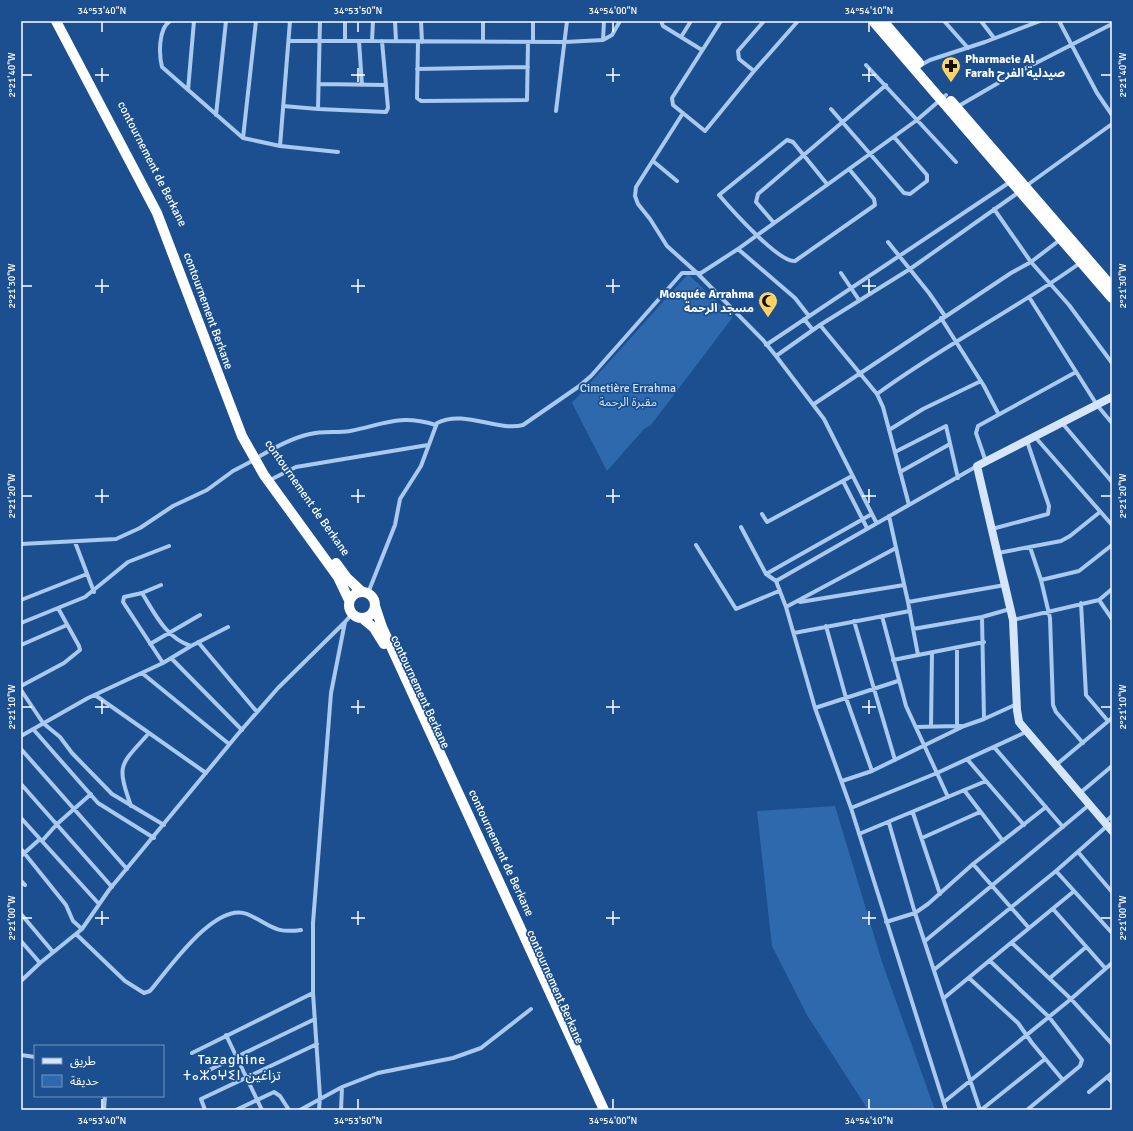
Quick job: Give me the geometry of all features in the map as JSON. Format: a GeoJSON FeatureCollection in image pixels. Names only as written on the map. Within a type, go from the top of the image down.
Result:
{"type":"FeatureCollection","features":[{"type":"Feature","properties":{"kind":"highway","name":"contournement Berkane"},"geometry":{"type":"LineString","coordinates":[[56,21],[157,213],[232,415],[257,458],[338,577],[349,600]]}},
{"type":"Feature","properties":{"kind":"highway","name":"contournement de Berkane"},"geometry":{"type":"LineString","coordinates":[[63,21],[163,210],[238,413],[257,458],[274,478],[347,578],[365,592]]}},
{"type":"Feature","properties":{"kind":"highway"},"geometry":{"type":"LineString","coordinates":[[873,21],[918,67],[944,97],[1011,181],[1023,189]]}},
{"type":"Feature","properties":{"kind":"highway"},"geometry":{"type":"LineString","coordinates":[[883,21],[918,67]]}},
{"type":"Feature","properties":{"kind":"highway"},"geometry":{"type":"LineString","coordinates":[[944,97],[957,107],[1064,237],[1112,287]]}},
{"type":"Feature","properties":{"kind":"highway"},"geometry":{"type":"LineString","coordinates":[[1064,237],[1081,262],[1112,298]]}},
{"type":"Feature","properties":{"kind":"highway"},"geometry":{"type":"LineString","coordinates":[[365,592],[374,598],[375,606],[372,613],[362,618],[352,614],[348,607],[349,600],[354,594],[365,592]]}},
{"type":"Feature","properties":{"kind":"highway","name":"contournement de Berkane"},"geometry":{"type":"LineString","coordinates":[[375,606],[382,627],[604,1110]]}},
{"type":"Feature","properties":{"kind":"highway","name":"contournement Berkane"},"geometry":{"type":"LineString","coordinates":[[362,618],[374,628],[386,648],[596,1110]]}},
{"type":"Feature","properties":{"kind":"street"},"geometry":{"type":"LineString","coordinates":[[170,21],[164,27],[161,34],[161,62],[165,72],[243,138],[280,146],[338,152]]}},
{"type":"Feature","properties":{"kind":"street"},"geometry":{"type":"LineString","coordinates":[[188,90],[194,21]]}},
{"type":"Feature","properties":{"kind":"street"},"geometry":{"type":"LineString","coordinates":[[216,115],[226,21]]}},
{"type":"Feature","properties":{"kind":"street"},"geometry":{"type":"LineString","coordinates":[[243,138],[256,21]]}},
{"type":"Feature","properties":{"kind":"street"},"geometry":{"type":"LineString","coordinates":[[280,146],[290,41],[290,21],[285,21]]}},
{"type":"Feature","properties":{"kind":"street"},"geometry":{"type":"LineString","coordinates":[[318,109],[320,21]]}},
{"type":"Feature","properties":{"kind":"street"},"geometry":{"type":"LineString","coordinates":[[345,21],[345,41]]}},
{"type":"Feature","properties":{"kind":"street"},"geometry":{"type":"LineString","coordinates":[[372,41],[373,21]]}},
{"type":"Feature","properties":{"kind":"street"},"geometry":{"type":"LineString","coordinates":[[394,21],[396,41]]}},
{"type":"Feature","properties":{"kind":"street"},"geometry":{"type":"LineString","coordinates":[[422,21],[417,69],[417,98],[421,101],[525,101],[528,98],[528,67],[533,21]]}},
{"type":"Feature","properties":{"kind":"street"},"geometry":{"type":"LineString","coordinates":[[482,21],[482,42]]}},
{"type":"Feature","properties":{"kind":"street"},"geometry":{"type":"LineString","coordinates":[[556,111],[567,21]]}},
{"type":"Feature","properties":{"kind":"street"},"geometry":{"type":"LineString","coordinates":[[603,40],[604,21]]}},
{"type":"Feature","properties":{"kind":"street"},"geometry":{"type":"LineString","coordinates":[[290,41],[565,42],[603,40],[612,35],[620,21]]}},
{"type":"Feature","properties":{"kind":"street"},"geometry":{"type":"LineString","coordinates":[[661,21],[663,26],[702,50]]}},
{"type":"Feature","properties":{"kind":"street"},"geometry":{"type":"LineString","coordinates":[[680,37],[691,21]]}},
{"type":"Feature","properties":{"kind":"street"},"geometry":{"type":"LineString","coordinates":[[720,21],[672,98],[671,102],[706,131],[754,70],[798,21]]}},
{"type":"Feature","properties":{"kind":"street"},"geometry":{"type":"LineString","coordinates":[[754,70],[739,59],[738,51],[764,21]]}},
{"type":"Feature","properties":{"kind":"street"},"geometry":{"type":"LineString","coordinates":[[944,21],[968,48]]}},
{"type":"Feature","properties":{"kind":"street"},"geometry":{"type":"LineString","coordinates":[[981,21],[994,38]]}},
{"type":"Feature","properties":{"kind":"street"},"geometry":{"type":"LineString","coordinates":[[918,67],[930,60],[968,48],[1040,21]]}},
{"type":"Feature","properties":{"kind":"street"},"geometry":{"type":"LineString","coordinates":[[1059,21],[1096,93],[1112,115]]}},
{"type":"Feature","properties":{"kind":"street"},"geometry":{"type":"LineString","coordinates":[[957,107],[1005,79],[1112,24]]}},
{"type":"Feature","properties":{"kind":"street"},"geometry":{"type":"LineString","coordinates":[[359,41],[362,85]]}},
{"type":"Feature","properties":{"kind":"street"},"geometry":{"type":"LineString","coordinates":[[283,106],[386,112],[388,108],[382,42]]}},
{"type":"Feature","properties":{"kind":"street"},"geometry":{"type":"LineString","coordinates":[[866,65],[956,162]]}},
{"type":"Feature","properties":{"kind":"street"},"geometry":{"type":"LineString","coordinates":[[417,69],[528,67]]}},
{"type":"Feature","properties":{"kind":"street"},"geometry":{"type":"LineString","coordinates":[[319,84],[386,86]]}},
{"type":"Feature","properties":{"kind":"street"},"geometry":{"type":"LineString","coordinates":[[774,223],[756,202],[756,198],[886,85]]}},
{"type":"Feature","properties":{"kind":"street"},"geometry":{"type":"LineString","coordinates":[[365,592],[395,525],[400,499],[419,469],[436,425],[439,422],[454,419],[482,420],[512,426],[523,425],[578,387],[591,376],[682,273],[701,273],[707,270],[757,236],[894,137],[944,97]]}},
{"type":"Feature","properties":{"kind":"street"},"geometry":{"type":"LineString","coordinates":[[831,109],[842,124],[904,193],[910,194],[926,181],[927,175],[894,137]]}},
{"type":"Feature","properties":{"kind":"street"},"geometry":{"type":"LineString","coordinates":[[683,113],[636,187],[635,196],[638,204],[650,219],[667,246],[696,272],[766,345],[814,404],[824,419],[876,522]]}},
{"type":"Feature","properties":{"kind":"street"},"geometry":{"type":"LineString","coordinates":[[776,356],[812,330],[910,269],[1112,124]]}},
{"type":"Feature","properties":{"kind":"street"},"geometry":{"type":"LineString","coordinates":[[827,184],[793,142],[787,140],[720,195],[757,236],[788,261],[795,261],[875,205],[874,199],[849,169]]}},
{"type":"Feature","properties":{"kind":"street"},"geometry":{"type":"LineString","coordinates":[[653,161],[677,181]]}},
{"type":"Feature","properties":{"kind":"street"},"geometry":{"type":"LineString","coordinates":[[766,345],[1011,181]]}},
{"type":"Feature","properties":{"kind":"street"},"geometry":{"type":"LineString","coordinates":[[994,209],[1031,262],[1051,284],[1112,363]]}},
{"type":"Feature","properties":{"kind":"street"},"geometry":{"type":"LineString","coordinates":[[814,404],[943,317],[1011,273],[1031,262],[1064,237]]}},
{"type":"Feature","properties":{"kind":"street"},"geometry":{"type":"LineString","coordinates":[[888,242],[910,269],[943,317],[998,413]]}},
{"type":"Feature","properties":{"kind":"street"},"geometry":{"type":"LineString","coordinates":[[738,248],[795,298],[809,316]]}},
{"type":"Feature","properties":{"kind":"street"},"geometry":{"type":"LineString","coordinates":[[877,394],[901,376],[956,341],[1051,284],[1081,262]]}},
{"type":"Feature","properties":{"kind":"street"},"geometry":{"type":"LineString","coordinates":[[841,273],[859,300]]}},
{"type":"Feature","properties":{"kind":"street"},"geometry":{"type":"LineString","coordinates":[[1029,297],[1096,405],[1112,423]]}},
{"type":"Feature","properties":{"kind":"street"},"geometry":{"type":"LineString","coordinates":[[804,319],[812,330]]}},
{"type":"Feature","properties":{"kind":"street"},"geometry":{"type":"LineString","coordinates":[[820,325],[877,394],[889,430],[910,505]]}},
{"type":"Feature","properties":{"kind":"street"},"geometry":{"type":"LineString","coordinates":[[986,462],[976,429],[980,423],[1076,372]]}},
{"type":"Feature","properties":{"kind":"street"},"geometry":{"type":"LineString","coordinates":[[889,430],[923,409],[981,381]]}},
{"type":"Feature","properties":{"kind":"street"},"geometry":{"type":"LineString","coordinates":[[776,581],[876,522],[910,505],[978,466],[1027,441],[1036,438],[1112,397]]}},
{"type":"Feature","properties":{"kind":"street"},"geometry":{"type":"LineString","coordinates":[[21,544],[105,541],[125,536],[173,506],[207,490],[233,470],[282,443],[310,434],[342,432],[379,423],[407,419],[420,420],[436,425]]}},
{"type":"Feature","properties":{"kind":"street"},"geometry":{"type":"LineString","coordinates":[[1063,424],[1112,482]]}},
{"type":"Feature","properties":{"kind":"street"},"geometry":{"type":"LineString","coordinates":[[895,452],[946,426],[958,478]]}},
{"type":"Feature","properties":{"kind":"street"},"geometry":{"type":"LineString","coordinates":[[1036,438],[1112,525]]}},
{"type":"Feature","properties":{"kind":"street"},"geometry":{"type":"LineString","coordinates":[[992,528],[1048,514],[1049,506],[1027,441]]}},
{"type":"Feature","properties":{"kind":"street"},"geometry":{"type":"LineString","coordinates":[[900,472],[950,444]]}},
{"type":"Feature","properties":{"kind":"street"},"geometry":{"type":"LineString","coordinates":[[274,478],[296,467],[428,445]]}},
{"type":"Feature","properties":{"kind":"street"},"geometry":{"type":"LineString","coordinates":[[978,466],[1013,620],[1016,704],[1018,716],[1026,732],[1108,826]]}},
{"type":"Feature","properties":{"kind":"street"},"geometry":{"type":"LineString","coordinates":[[762,514],[767,522],[852,476]]}},
{"type":"Feature","properties":{"kind":"street"},"geometry":{"type":"LineString","coordinates":[[844,481],[862,519],[868,528]]}},
{"type":"Feature","properties":{"kind":"street"},"geometry":{"type":"LineString","coordinates":[[998,553],[1066,539],[1100,512]]}},
{"type":"Feature","properties":{"kind":"street"},"geometry":{"type":"LineString","coordinates":[[766,574],[872,514]]}},
{"type":"Feature","properties":{"kind":"street"},"geometry":{"type":"LineString","coordinates":[[889,516],[918,655]]}},
{"type":"Feature","properties":{"kind":"street"},"geometry":{"type":"LineString","coordinates":[[741,526],[766,574],[776,581],[786,607],[815,708],[851,808],[946,1110]]}},
{"type":"Feature","properties":{"kind":"street"},"geometry":{"type":"LineString","coordinates":[[75,542],[94,592]]}},
{"type":"Feature","properties":{"kind":"street"},"geometry":{"type":"LineString","coordinates":[[1041,580],[1079,571],[1088,566],[1112,544]]}},
{"type":"Feature","properties":{"kind":"street"},"geometry":{"type":"LineString","coordinates":[[696,545],[736,609],[779,591]]}},
{"type":"Feature","properties":{"kind":"street"},"geometry":{"type":"LineString","coordinates":[[21,623],[94,592],[109,576],[128,562],[169,546]]}},
{"type":"Feature","properties":{"kind":"street"},"geometry":{"type":"LineString","coordinates":[[1030,547],[1041,580],[1049,612],[1053,705],[1056,712],[1083,743]]}},
{"type":"Feature","properties":{"kind":"street"},"geometry":{"type":"LineString","coordinates":[[786,607],[896,548]]}},
{"type":"Feature","properties":{"kind":"street"},"geometry":{"type":"LineString","coordinates":[[21,600],[87,574]]}},
{"type":"Feature","properties":{"kind":"street"},"geometry":{"type":"LineString","coordinates":[[161,585],[142,593],[124,598],[122,602],[163,663]]}},
{"type":"Feature","properties":{"kind":"street"},"geometry":{"type":"LineString","coordinates":[[797,602],[904,585]]}},
{"type":"Feature","properties":{"kind":"street"},"geometry":{"type":"LineString","coordinates":[[908,602],[1005,585]]}},
{"type":"Feature","properties":{"kind":"street"},"geometry":{"type":"LineString","coordinates":[[1013,620],[1099,600],[1112,589]]}},
{"type":"Feature","properties":{"kind":"street"},"geometry":{"type":"LineString","coordinates":[[142,593],[168,633],[177,640],[191,646]]}},
{"type":"Feature","properties":{"kind":"street"},"geometry":{"type":"LineString","coordinates":[[1099,600],[1112,619]]}},
{"type":"Feature","properties":{"kind":"street"},"geometry":{"type":"LineString","coordinates":[[1081,604],[1086,695],[1108,721]]}},
{"type":"Feature","properties":{"kind":"street"},"geometry":{"type":"LineString","coordinates":[[21,686],[64,663],[78,653],[79,646],[58,608]]}},
{"type":"Feature","properties":{"kind":"street"},"geometry":{"type":"LineString","coordinates":[[913,629],[982,617],[1011,609]]}},
{"type":"Feature","properties":{"kind":"street"},"geometry":{"type":"LineString","coordinates":[[794,633],[910,611]]}},
{"type":"Feature","properties":{"kind":"street"},"geometry":{"type":"LineString","coordinates":[[21,981],[40,962],[82,928],[112,887],[154,838],[229,744],[278,688],[352,614]]}},
{"type":"Feature","properties":{"kind":"street"},"geometry":{"type":"LineString","coordinates":[[150,644],[200,615]]}},
{"type":"Feature","properties":{"kind":"street"},"geometry":{"type":"LineString","coordinates":[[882,616],[898,681],[906,706],[923,746],[948,796]]}},
{"type":"Feature","properties":{"kind":"street"},"geometry":{"type":"LineString","coordinates":[[982,617],[984,642],[984,719]]}},
{"type":"Feature","properties":{"kind":"street"},"geometry":{"type":"LineString","coordinates":[[854,621],[873,690],[895,760]]}},
{"type":"Feature","properties":{"kind":"street"},"geometry":{"type":"LineString","coordinates":[[319,1110],[320,1097],[313,993],[312,922],[328,729],[335,670],[345,622]]}},
{"type":"Feature","properties":{"kind":"street"},"geometry":{"type":"LineString","coordinates":[[21,645],[67,625]]}},
{"type":"Feature","properties":{"kind":"street"},"geometry":{"type":"LineString","coordinates":[[826,626],[846,698],[872,771]]}},
{"type":"Feature","properties":{"kind":"street"},"geometry":{"type":"LineString","coordinates":[[21,736],[95,695],[163,663],[198,642],[228,627]]}},
{"type":"Feature","properties":{"kind":"street"},"geometry":{"type":"LineString","coordinates":[[198,642],[257,712]]}},
{"type":"Feature","properties":{"kind":"street"},"geometry":{"type":"LineString","coordinates":[[893,660],[984,642]]}},
{"type":"Feature","properties":{"kind":"street"},"geometry":{"type":"LineString","coordinates":[[957,648],[957,726]]}},
{"type":"Feature","properties":{"kind":"street"},"geometry":{"type":"LineString","coordinates":[[931,726],[932,653]]}},
{"type":"Feature","properties":{"kind":"street"},"geometry":{"type":"LineString","coordinates":[[171,658],[242,730]]}},
{"type":"Feature","properties":{"kind":"street"},"geometry":{"type":"LineString","coordinates":[[142,673],[229,744]]}},
{"type":"Feature","properties":{"kind":"street"},"geometry":{"type":"LineString","coordinates":[[815,708],[898,681]]}},
{"type":"Feature","properties":{"kind":"street"},"geometry":{"type":"LineString","coordinates":[[21,690],[44,723],[60,737],[72,753],[112,794],[164,825]]}},
{"type":"Feature","properties":{"kind":"street"},"geometry":{"type":"LineString","coordinates":[[95,695],[206,773]]}},
{"type":"Feature","properties":{"kind":"street"},"geometry":{"type":"LineString","coordinates":[[842,781],[872,771],[964,726],[984,719],[1016,704]]}},
{"type":"Feature","properties":{"kind":"street"},"geometry":{"type":"LineString","coordinates":[[1056,765],[1112,718]]}},
{"type":"Feature","properties":{"kind":"street"},"geometry":{"type":"LineString","coordinates":[[916,727],[964,726]]}},
{"type":"Feature","properties":{"kind":"street"},"geometry":{"type":"LineString","coordinates":[[33,729],[104,807],[154,838]]}},
{"type":"Feature","properties":{"kind":"street"},"geometry":{"type":"LineString","coordinates":[[851,808],[937,773],[1026,732]]}},
{"type":"Feature","properties":{"kind":"street"},"geometry":{"type":"LineString","coordinates":[[131,806],[122,778],[122,766],[149,733]]}},
{"type":"Feature","properties":{"kind":"street"},"geometry":{"type":"LineString","coordinates":[[994,747],[1063,827]]}},
{"type":"Feature","properties":{"kind":"street"},"geometry":{"type":"LineString","coordinates":[[21,749],[127,869]]}},
{"type":"Feature","properties":{"kind":"street"},"geometry":{"type":"LineString","coordinates":[[967,759],[1024,825]]}},
{"type":"Feature","properties":{"kind":"street"},"geometry":{"type":"LineString","coordinates":[[1080,793],[1112,766]]}},
{"type":"Feature","properties":{"kind":"street"},"geometry":{"type":"LineString","coordinates":[[859,834],[913,813],[948,796],[986,781]]}},
{"type":"Feature","properties":{"kind":"street"},"geometry":{"type":"LineString","coordinates":[[21,784],[112,887]]}},
{"type":"Feature","properties":{"kind":"street"},"geometry":{"type":"LineString","coordinates":[[964,790],[1002,841]]}},
{"type":"Feature","properties":{"kind":"street"},"geometry":{"type":"LineString","coordinates":[[23,855],[91,794]]}},
{"type":"Feature","properties":{"kind":"street"},"geometry":{"type":"LineString","coordinates":[[925,941],[1090,805]]}},
{"type":"Feature","properties":{"kind":"street"},"geometry":{"type":"LineString","coordinates":[[886,922],[915,913],[940,894],[1002,841],[1046,807]]}},
{"type":"Feature","properties":{"kind":"street"},"geometry":{"type":"LineString","coordinates":[[922,838],[980,812]]}},
{"type":"Feature","properties":{"kind":"street"},"geometry":{"type":"LineString","coordinates":[[913,813],[940,894]]}},
{"type":"Feature","properties":{"kind":"street"},"geometry":{"type":"LineString","coordinates":[[935,969],[1078,852],[1108,826],[1112,816]]}},
{"type":"Feature","properties":{"kind":"street"},"geometry":{"type":"LineString","coordinates":[[21,818],[99,904]]}},
{"type":"Feature","properties":{"kind":"street"},"geometry":{"type":"LineString","coordinates":[[889,823],[915,913],[981,1110],[1045,1059]]}},
{"type":"Feature","properties":{"kind":"street"},"geometry":{"type":"LineString","coordinates":[[21,849],[23,855],[66,905],[73,921],[82,928]]}},
{"type":"Feature","properties":{"kind":"street"},"geometry":{"type":"LineString","coordinates":[[1078,852],[1112,892]]}},
{"type":"Feature","properties":{"kind":"street"},"geometry":{"type":"LineString","coordinates":[[974,864],[1029,928]]}},
{"type":"Feature","properties":{"kind":"street"},"geometry":{"type":"LineString","coordinates":[[1056,871],[1073,892],[1112,934]]}},
{"type":"Feature","properties":{"kind":"street"},"geometry":{"type":"LineString","coordinates":[[944,998],[1073,892]]}},
{"type":"Feature","properties":{"kind":"street"},"geometry":{"type":"LineString","coordinates":[[1053,909],[1105,968]]}},
{"type":"Feature","properties":{"kind":"street"},"geometry":{"type":"LineString","coordinates":[[76,934],[124,982],[144,993],[150,990],[204,928],[222,916],[240,912],[277,930],[288,932],[301,930]]}},
{"type":"Feature","properties":{"kind":"street"},"geometry":{"type":"LineString","coordinates":[[21,914],[53,952]]}},
{"type":"Feature","properties":{"kind":"street"},"geometry":{"type":"LineString","coordinates":[[21,941],[40,962]]}},
{"type":"Feature","properties":{"kind":"street"},"geometry":{"type":"LineString","coordinates":[[1012,943],[1071,999],[1112,1044]]}},
{"type":"Feature","properties":{"kind":"street"},"geometry":{"type":"LineString","coordinates":[[1050,978],[1086,947]]}},
{"type":"Feature","properties":{"kind":"street"},"geometry":{"type":"LineString","coordinates":[[990,961],[1049,1017],[1082,1060],[1080,1066],[1027,1110]]}},
{"type":"Feature","properties":{"kind":"street"},"geometry":{"type":"LineString","coordinates":[[944,1102],[1071,999],[1112,963]]}},
{"type":"Feature","properties":{"kind":"street"},"geometry":{"type":"LineString","coordinates":[[969,978],[1018,1023],[1063,1080]]}},
{"type":"Feature","properties":{"kind":"street"},"geometry":{"type":"LineString","coordinates":[[192,1053],[313,993]]}},
{"type":"Feature","properties":{"kind":"street"},"geometry":{"type":"LineString","coordinates":[[300,1110],[320,1097],[378,1073],[453,1058],[481,1048],[531,1009]]}},
{"type":"Feature","properties":{"kind":"street"},"geometry":{"type":"LineString","coordinates":[[205,1072],[315,1019]]}},
{"type":"Feature","properties":{"kind":"street"},"geometry":{"type":"LineString","coordinates":[[226,1035],[262,1110]]}},
{"type":"Feature","properties":{"kind":"street"},"geometry":{"type":"LineString","coordinates":[[205,1110],[201,1100],[317,1044]]}},
{"type":"Feature","properties":{"kind":"street"},"geometry":{"type":"LineString","coordinates":[[21,1055],[34,1057]]}},
{"type":"Feature","properties":{"kind":"street"},"geometry":{"type":"LineString","coordinates":[[1089,1092],[1112,1073]]}},
{"type":"Feature","properties":{"kind":"street"},"geometry":{"type":"LineString","coordinates":[[1107,1077],[1112,1082]]}},
{"type":"Feature","properties":{"kind":"street"},"geometry":{"type":"LineString","coordinates":[[340,1110],[342,1087]]}},
{"type":"Feature","properties":{"kind":"street"},"geometry":{"type":"LineString","coordinates":[[236,1110],[256,1099],[274,1092],[277,1093],[290,1110]]}},
{"type":"Feature","properties":{"kind":"street"},"geometry":{"type":"LineString","coordinates":[[104,1110],[105,1097]]}},
{"type":"Feature","properties":{"kind":"green space","name":"Cimetière Errahma مقبرة الرحمة"},"geometry":{"type":"Polygon","coordinates":[[[688,274],[733,317],[651,425],[644,429],[607,471],[572,403],[688,274]]]}},
{"type":"Feature","properties":{"kind":"green space"},"geometry":{"type":"Polygon","coordinates":[[[835,806],[882,962],[935,1110],[868,1110],[807,1015],[772,946],[757,811],[835,806]]]}},
{"type":"Feature","properties":{"kind":"place","name":"Pharmacie Al Farah صيدلية الفرح"},"geometry":{"type":"Point","coordinates":[951,83]}},
{"type":"Feature","properties":{"kind":"place","name":"Mosquée Arrahma مسجد الرحمة"},"geometry":{"type":"Point","coordinates":[768,318]}},
{"type":"Feature","properties":{"kind":"district","name":"Tazaghine ⵜⴰⵣⴰⵖⵉⵏ تزاغين"},"geometry":{"type":"Point","coordinates":[232,1068]}}]}
